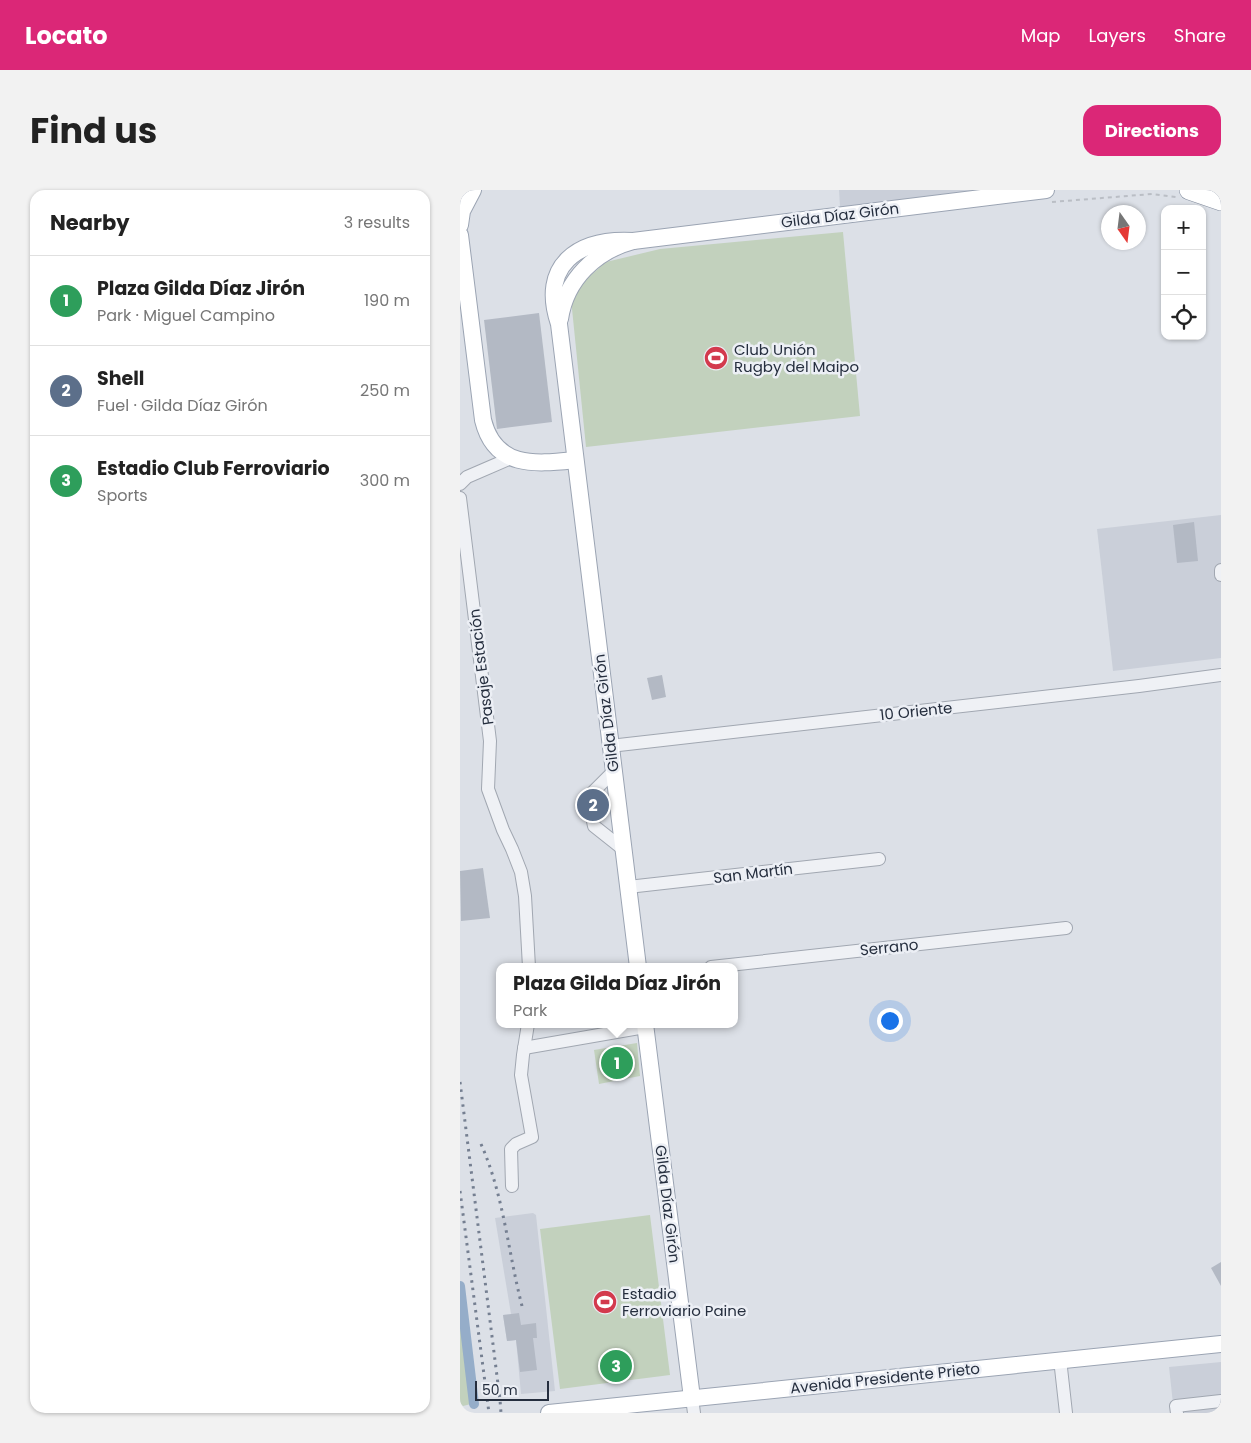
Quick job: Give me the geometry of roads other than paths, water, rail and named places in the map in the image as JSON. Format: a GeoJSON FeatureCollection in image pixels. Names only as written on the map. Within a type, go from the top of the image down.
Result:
{"type":"FeatureCollection","features":[{"type":"Feature","properties":{"kind":"highway"},"geometry":{"type":"LineString","coordinates":[[1189,190],[1221,201]]}},
{"type":"Feature","properties":{"kind":"main road"},"geometry":{"type":"LineString","coordinates":[[460,225],[462,211],[473,190]]}},
{"type":"Feature","properties":{"kind":"main road","name":"Gilda Díaz Girón"},"geometry":{"type":"LineString","coordinates":[[638,963],[559,324],[555,308],[554,291],[559,270],[564,261],[574,253],[595,244],[633,241],[990,193],[1046,190]]}},
{"type":"Feature","properties":{"kind":"main road"},"geometry":{"type":"LineString","coordinates":[[460,235],[485,427],[494,444],[511,458],[541,463],[575,460]]}},
{"type":"Feature","properties":{"kind":"main road","name":"Gilda Díaz Girón"},"geometry":{"type":"LineString","coordinates":[[645,1028],[693,1405]]}},
{"type":"Feature","properties":{"kind":"main road","name":"Avenida Presidente Prieto"},"geometry":{"type":"LineString","coordinates":[[550,1413],[693,1405],[1057,1360],[1221,1344]]}},
{"type":"Feature","properties":{"kind":"street"},"geometry":{"type":"LineString","coordinates":[[460,484],[467,477],[511,458]]}},
{"type":"Feature","properties":{"kind":"street","name":"Pasaje Estación"},"geometry":{"type":"LineString","coordinates":[[460,498],[490,741],[491,756],[487,781],[493,805],[521,872],[525,896],[529,963]]}},
{"type":"Feature","properties":{"kind":"street"},"geometry":{"type":"LineString","coordinates":[[1221,570],[1221,575]]}},
{"type":"Feature","properties":{"kind":"street","name":"10 Oriente"},"geometry":{"type":"LineString","coordinates":[[610,746],[1221,675]]}},
{"type":"Feature","properties":{"kind":"street"},"geometry":{"type":"LineString","coordinates":[[613,772],[591,792],[589,802],[594,826],[623,849]]}},
{"type":"Feature","properties":{"kind":"street","name":"San Martín"},"geometry":{"type":"LineString","coordinates":[[628,887],[879,858]]}},
{"type":"Feature","properties":{"kind":"street","name":"Serrano"},"geometry":{"type":"LineString","coordinates":[[738,964],[1066,928]]}},
{"type":"Feature","properties":{"kind":"street"},"geometry":{"type":"LineString","coordinates":[[512,1186],[510,1150],[516,1144],[532,1137],[521,1076],[527,1028]]}},
{"type":"Feature","properties":{"kind":"street"},"geometry":{"type":"LineString","coordinates":[[524,1048],[634,1028]]}},
{"type":"Feature","properties":{"kind":"street"},"geometry":{"type":"LineString","coordinates":[[1057,1360],[1059,1413]]}},
{"type":"Feature","properties":{"kind":"street"},"geometry":{"type":"LineString","coordinates":[[1057,1360],[1066,1413]]}},
{"type":"Feature","properties":{"kind":"street"},"geometry":{"type":"LineString","coordinates":[[1176,1413],[1176,1406],[1221,1401]]}},
{"type":"Feature","properties":{"kind":"waterway"},"geometry":{"type":"LineString","coordinates":[[460,1286],[474,1404]]}},
{"type":"Feature","properties":{"kind":"railway"},"geometry":{"type":"LineString","coordinates":[[460,1082],[501,1413]]}},
{"type":"Feature","properties":{"kind":"railway"},"geometry":{"type":"LineString","coordinates":[[481,1144],[495,1184],[522,1306]]}},
{"type":"Feature","properties":{"kind":"railway"},"geometry":{"type":"LineString","coordinates":[[460,1191],[489,1413]]}},
{"type":"Feature","properties":{"kind":"place","name":"Club Unión Rugby del Maipo"},"geometry":{"type":"Point","coordinates":[716,358]}},
{"type":"Feature","properties":{"kind":"place","name":"Shell"},"geometry":{"type":"Point","coordinates":[593,805]}},
{"type":"Feature","properties":{"kind":"place","name":"Plaza Gilda Díaz Jirón"},"geometry":{"type":"Point","coordinates":[617,1063]}},
{"type":"Feature","properties":{"kind":"place","name":"Estadio Ferroviario Paine"},"geometry":{"type":"Point","coordinates":[605,1302]}},
{"type":"Feature","properties":{"kind":"place","name":"Estadio Club Ferroviario"},"geometry":{"type":"Point","coordinates":[616,1366]}}]}
